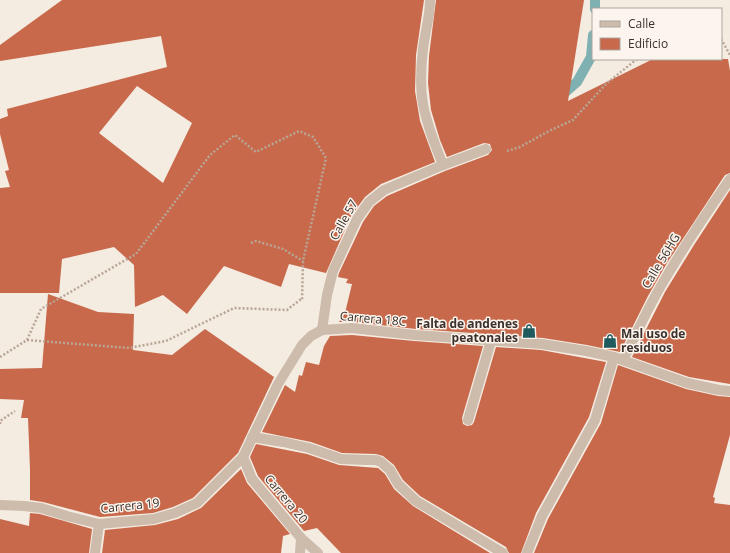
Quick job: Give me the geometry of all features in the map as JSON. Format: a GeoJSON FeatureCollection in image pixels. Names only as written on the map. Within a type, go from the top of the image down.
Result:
{"type":"FeatureCollection","features":[{"type":"Feature","properties":{"kind":"street"},"geometry":{"type":"LineString","coordinates":[[430,0],[430,13],[423,49],[421,82],[422,103],[443,165]]}},
{"type":"Feature","properties":{"kind":"street","name":"Calle 57"},"geometry":{"type":"LineString","coordinates":[[322,330],[327,295],[333,271],[357,219],[369,202],[384,190],[486,149]]}},
{"type":"Feature","properties":{"kind":"street","name":"Calle 56HG"},"geometry":{"type":"LineString","coordinates":[[527,553],[542,516],[595,420],[619,359],[636,332],[664,280],[700,222],[730,179]]}},
{"type":"Feature","properties":{"kind":"street","name":"Carrera 18C"},"geometry":{"type":"LineString","coordinates":[[322,330],[352,328],[415,335],[542,344],[586,351],[619,359],[687,383],[730,391]]}},
{"type":"Feature","properties":{"kind":"street"},"geometry":{"type":"LineString","coordinates":[[243,457],[278,384],[302,345],[311,336],[322,330]]}},
{"type":"Feature","properties":{"kind":"street"},"geometry":{"type":"LineString","coordinates":[[468,420],[491,341]]}},
{"type":"Feature","properties":{"kind":"street"},"geometry":{"type":"LineString","coordinates":[[253,435],[309,448],[341,459],[376,460],[381,462],[390,470],[398,484],[416,501],[503,553]]}},
{"type":"Feature","properties":{"kind":"street","name":"Carrera 19"},"geometry":{"type":"LineString","coordinates":[[0,505],[41,508],[98,524],[154,520],[175,513],[197,503],[243,457]]}},
{"type":"Feature","properties":{"kind":"street","name":"Carrera 20"},"geometry":{"type":"LineString","coordinates":[[243,457],[252,479],[302,538],[318,553]]}},
{"type":"Feature","properties":{"kind":"street"},"geometry":{"type":"LineString","coordinates":[[95,553],[98,524]]}},
{"type":"Feature","properties":{"kind":"street"},"geometry":{"type":"LineString","coordinates":[[300,553],[302,538]]}},
{"type":"Feature","properties":{"kind":"path"},"geometry":{"type":"LineString","coordinates":[[722,41],[730,55]]}},
{"type":"Feature","properties":{"kind":"path"},"geometry":{"type":"LineString","coordinates":[[486,149],[495,156],[520,147],[573,120],[607,83],[636,60]]}},
{"type":"Feature","properties":{"kind":"path"},"geometry":{"type":"LineString","coordinates":[[0,357],[27,340],[41,308],[136,254],[210,155],[235,135],[256,152],[299,131],[313,137],[326,158],[303,261],[302,306]]}},
{"type":"Feature","properties":{"kind":"path"},"geometry":{"type":"LineString","coordinates":[[251,243],[256,241],[282,249],[303,261]]}},
{"type":"Feature","properties":{"kind":"path"},"geometry":{"type":"LineString","coordinates":[[27,340],[129,348],[166,342],[234,308],[287,310],[302,298]]}},
{"type":"Feature","properties":{"kind":"path"},"geometry":{"type":"LineString","coordinates":[[0,424],[0,421],[15,411]]}},
{"type":"Feature","properties":{"kind":"building"},"geometry":{"type":"Polygon","coordinates":[[[62,0],[424,0],[416,55],[415,91],[420,121],[435,162],[381,184],[365,197],[351,216],[326,273],[289,264],[281,287],[224,266],[187,314],[163,295],[135,307],[134,265],[114,247],[62,259],[59,293],[0,293],[0,188],[10,187],[5,171],[9,170],[0,134],[0,119],[8,116],[7,109],[167,67],[161,36],[0,61],[0,45],[62,0]],[[137,86],[99,133],[163,183],[192,123],[137,86]]]}},
{"type":"Feature","properties":{"kind":"building"},"geometry":{"type":"Polygon","coordinates":[[[436,0],[584,0],[568,101],[651,60],[728,59],[730,71],[730,173],[725,175],[667,263],[648,296],[620,352],[543,338],[339,322],[345,313],[352,284],[346,283],[348,279],[338,277],[339,273],[363,222],[374,206],[387,196],[445,171],[488,155],[492,150],[490,144],[484,143],[447,157],[431,110],[428,83],[429,56],[436,0]]]}},
{"type":"Feature","properties":{"kind":"building"},"geometry":{"type":"Polygon","coordinates":[[[730,190],[730,384],[689,377],[632,357],[665,292],[730,190]]]}},
{"type":"Feature","properties":{"kind":"building"},"geometry":{"type":"Polygon","coordinates":[[[48,294],[98,312],[134,314],[133,350],[172,355],[205,329],[274,377],[238,453],[193,498],[173,507],[153,513],[100,517],[30,500],[28,418],[21,418],[24,400],[0,399],[0,369],[42,368],[48,294]]]}},
{"type":"Feature","properties":{"kind":"building"},"geometry":{"type":"Polygon","coordinates":[[[352,335],[483,346],[462,418],[463,424],[467,426],[472,425],[474,422],[496,347],[541,350],[606,362],[589,417],[536,513],[521,553],[509,553],[506,547],[420,496],[403,480],[394,465],[383,456],[376,454],[342,453],[311,442],[262,432],[285,385],[295,392],[299,375],[302,376],[306,362],[319,365],[324,346],[330,336],[352,335]]]}},
{"type":"Feature","properties":{"kind":"building"},"geometry":{"type":"Polygon","coordinates":[[[618,365],[686,389],[730,397],[730,435],[713,497],[715,498],[714,503],[730,505],[730,553],[534,553],[548,519],[601,423],[618,365]]]}},
{"type":"Feature","properties":{"kind":"building"},"geometry":{"type":"Polygon","coordinates":[[[256,444],[307,454],[339,465],[378,468],[385,474],[394,489],[413,506],[490,553],[341,553],[317,528],[304,531],[258,476],[250,457],[256,444]]]}},
{"type":"Feature","properties":{"kind":"building"},"geometry":{"type":"Polygon","coordinates":[[[241,469],[247,483],[290,534],[283,536],[281,553],[102,553],[105,530],[155,525],[178,519],[201,508],[241,469]]]}},
{"type":"Feature","properties":{"kind":"building"},"geometry":{"type":"Polygon","coordinates":[[[30,513],[40,514],[92,529],[89,553],[0,553],[0,519],[29,526],[30,513]]]}},
{"type":"Feature","properties":{"kind":"waterway"},"geometry":{"type":"LineString","coordinates":[[595,0],[595,8]]}},
{"type":"Feature","properties":{"kind":"waterway"},"geometry":{"type":"LineString","coordinates":[[561,96],[577,82],[591,57],[592,46]]}},
{"type":"Feature","properties":{"kind":"place","name":"Falta de andenes peatonales"},"geometry":{"type":"Point","coordinates":[529,331]}},
{"type":"Feature","properties":{"kind":"place","name":"Mal uso de residuos"},"geometry":{"type":"Point","coordinates":[610,341]}}]}
